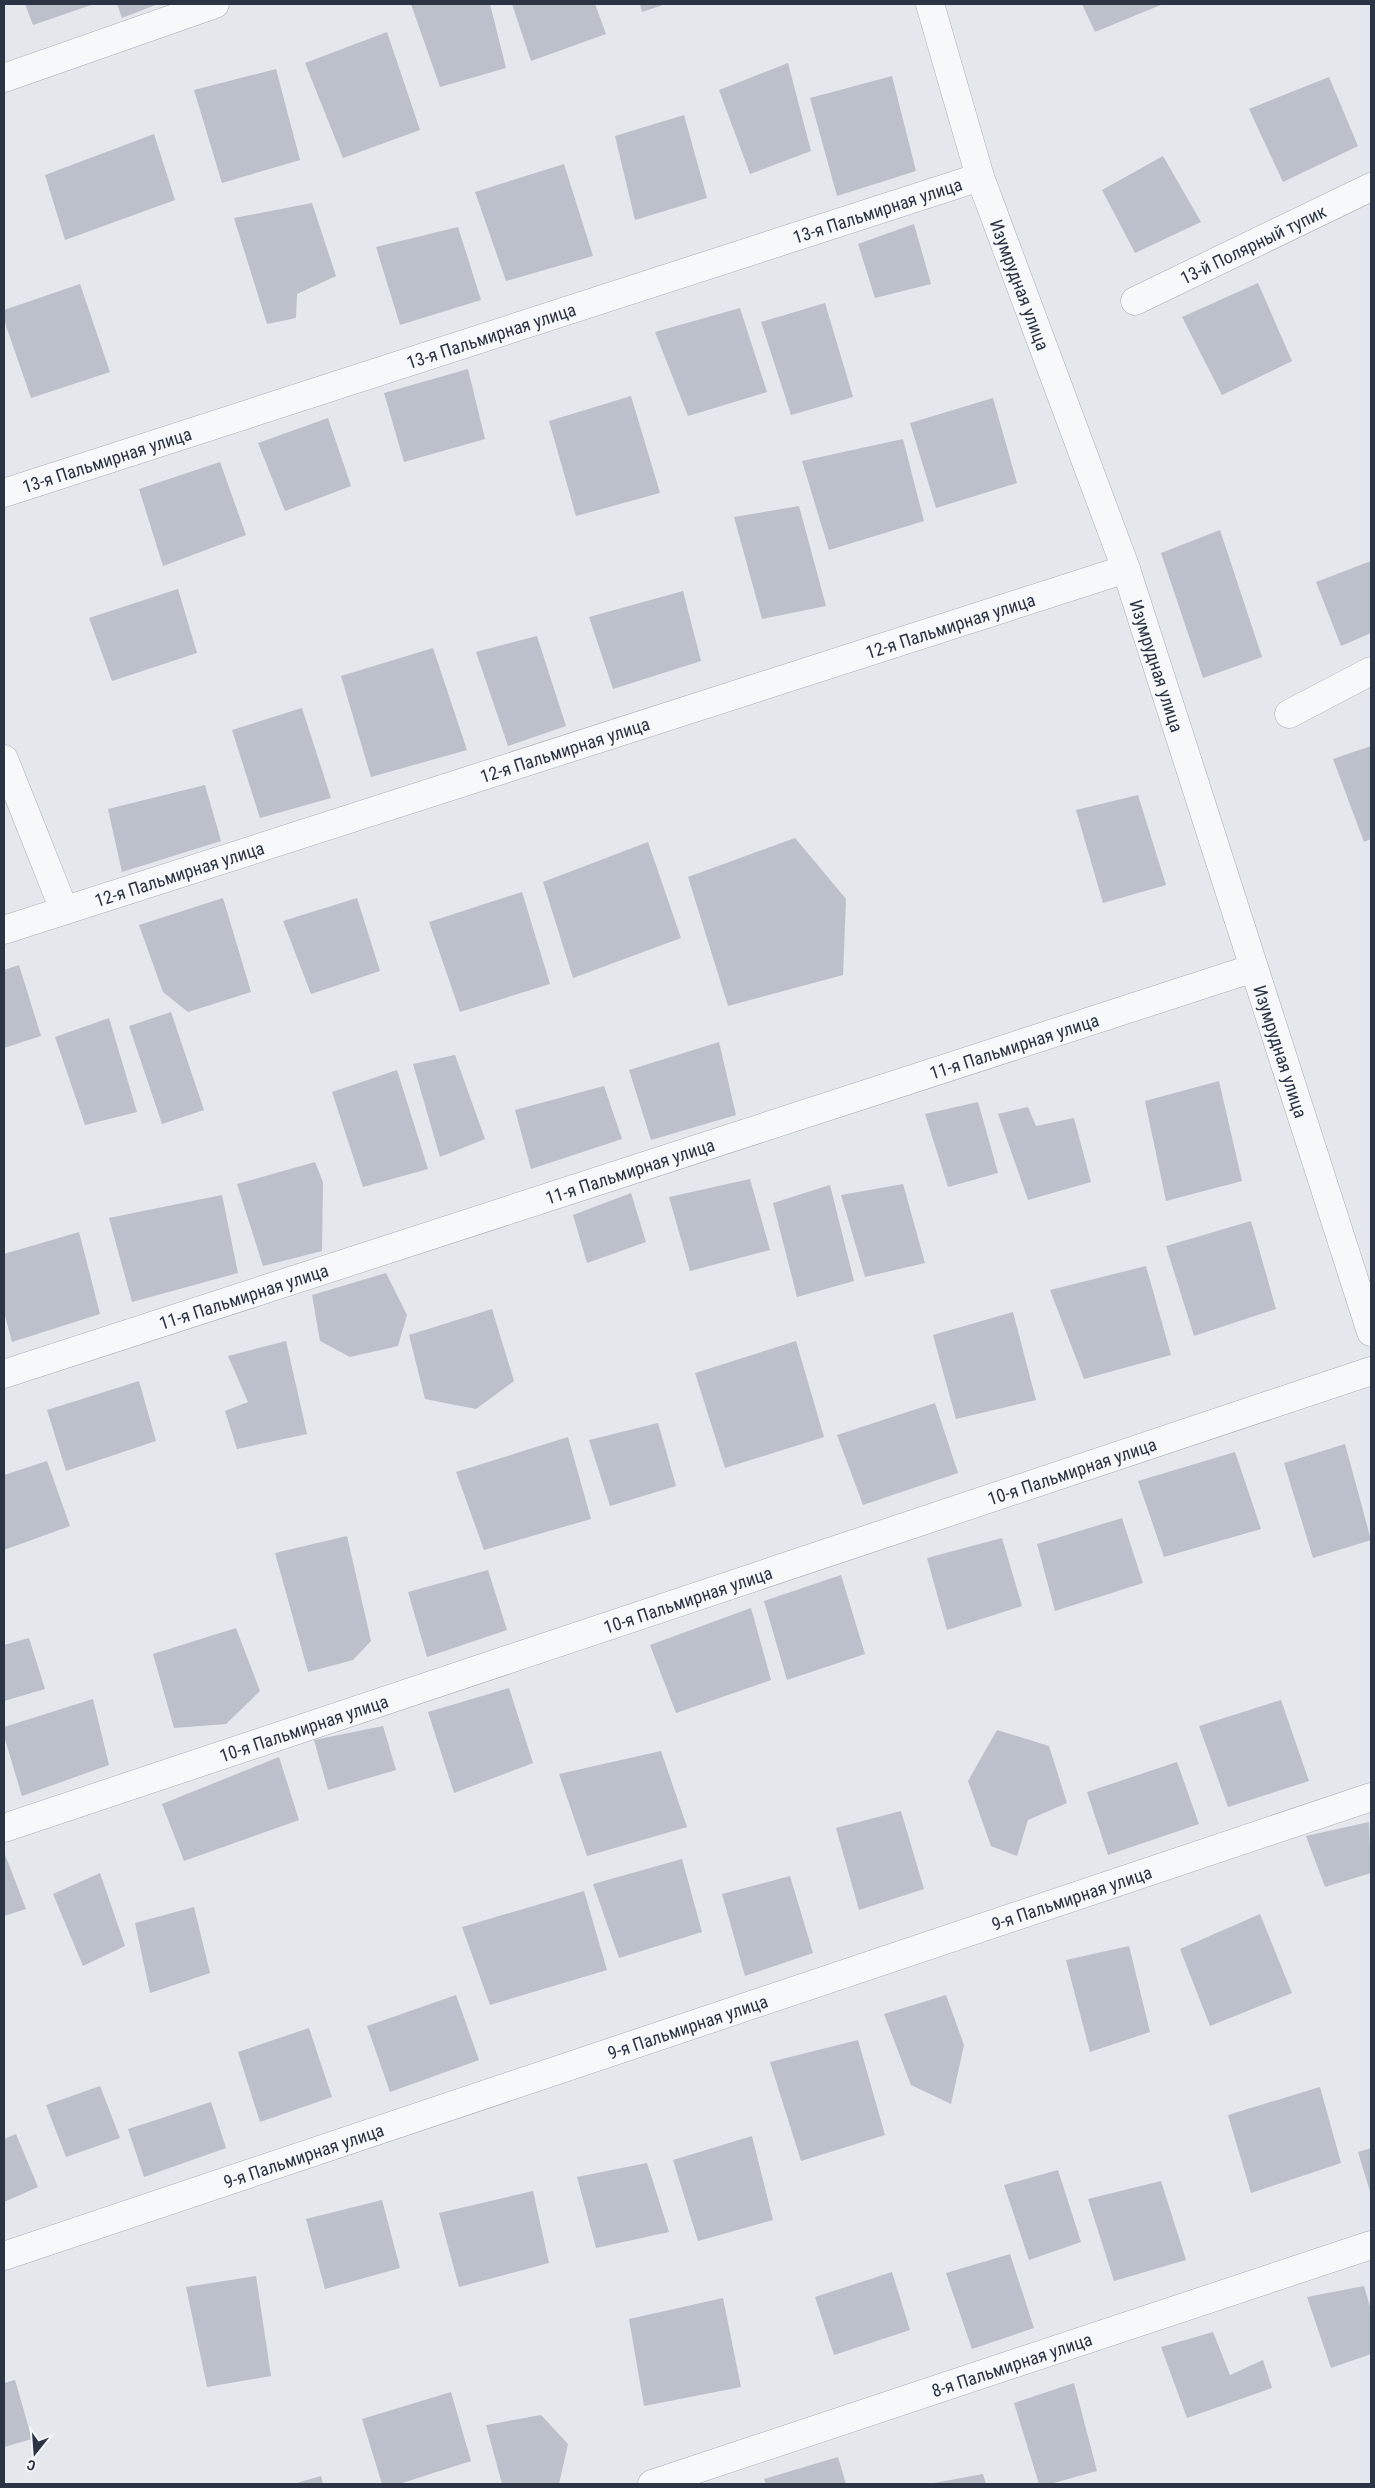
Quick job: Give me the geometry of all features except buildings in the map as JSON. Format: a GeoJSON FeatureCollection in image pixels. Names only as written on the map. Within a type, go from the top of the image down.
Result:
{"type":"FeatureCollection","features":[{"type":"Feature","properties":{"kind":"street"},"geometry":{"type":"LineString","coordinates":[[4,78],[215,4]]}},
{"type":"Feature","properties":{"kind":"street","name":"Изумрудная улица"},"geometry":{"type":"LineString","coordinates":[[930,4],[980,177],[1126,569],[1371,1332]]}},
{"type":"Feature","properties":{"kind":"street","name":"13-я Пальмирная улица"},"geometry":{"type":"LineString","coordinates":[[4,493],[980,177]]}},
{"type":"Feature","properties":{"kind":"street","name":"13-й Полярный тупик"},"geometry":{"type":"LineString","coordinates":[[1135,301],[1371,187]]}},
{"type":"Feature","properties":{"kind":"street","name":"12-я Пальмирная улица"},"geometry":{"type":"LineString","coordinates":[[4,930],[1126,569]]}},
{"type":"Feature","properties":{"kind":"street"},"geometry":{"type":"LineString","coordinates":[[1289,714],[1371,671]]}},
{"type":"Feature","properties":{"kind":"street"},"geometry":{"type":"LineString","coordinates":[[4,759],[64,910]]}},
{"type":"Feature","properties":{"kind":"street","name":"11-я Пальмирная улица"},"geometry":{"type":"LineString","coordinates":[[4,1374],[1254,968]]}},
{"type":"Feature","properties":{"kind":"street","name":"10-я Пальмирная улица"},"geometry":{"type":"LineString","coordinates":[[4,1828],[1371,1371]]}},
{"type":"Feature","properties":{"kind":"street","name":"9-я Пальмирная улица"},"geometry":{"type":"LineString","coordinates":[[4,2256],[1371,1797]]}},
{"type":"Feature","properties":{"kind":"street","name":"8-я Пальмирная улица"},"geometry":{"type":"LineString","coordinates":[[652,2484],[1371,2245]]}}]}
